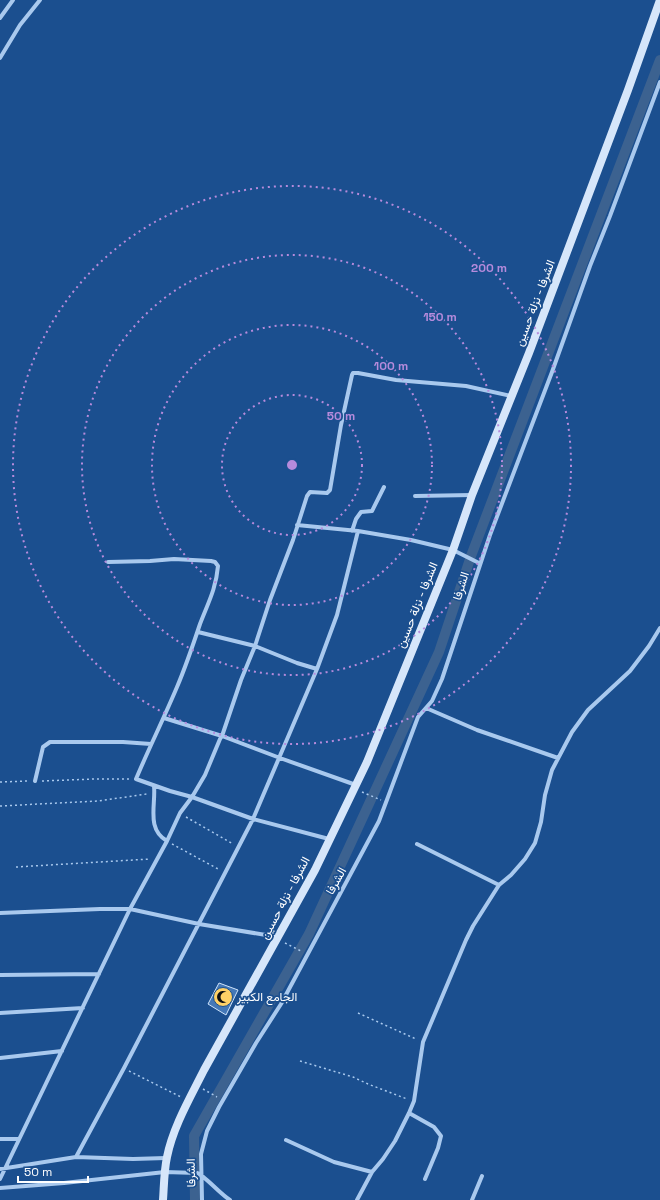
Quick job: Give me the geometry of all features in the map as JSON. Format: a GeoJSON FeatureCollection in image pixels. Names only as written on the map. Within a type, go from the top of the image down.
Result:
{"type":"FeatureCollection","features":[{"type":"Feature","properties":{"kind":"street"},"geometry":{"type":"LineString","coordinates":[[0,18],[13,0]]}},
{"type":"Feature","properties":{"kind":"street"},"geometry":{"type":"LineString","coordinates":[[0,58],[20,25],[40,0]]}},
{"type":"Feature","properties":{"kind":"street","name":"الشرفا - نزلة حسين"},"geometry":{"type":"LineString","coordinates":[[163,1200],[166,1158],[172,1138],[188,1101],[315,870],[357,785],[453,550],[472,495],[559,273],[628,90],[660,0]]}},
{"type":"Feature","properties":{"kind":"street","name":"الشرفا"},"geometry":{"type":"LineString","coordinates":[[202,1200],[199,1174],[202,1147],[213,1119],[256,1043],[281,1004],[379,821],[416,723],[422,712],[432,701],[445,672],[477,562],[552,372],[590,266],[660,82]]}},
{"type":"Feature","properties":{"kind":"street"},"geometry":{"type":"LineString","coordinates":[[0,1179],[130,909],[167,841],[180,813],[192,797],[205,775],[222,736],[241,680],[255,646],[308,494],[310,492],[327,493],[330,490],[344,411],[353,373],[411,382],[460,385],[511,396]]}},
{"type":"Feature","properties":{"kind":"street"},"geometry":{"type":"LineString","coordinates":[[352,531],[360,512],[372,511],[384,488]]}},
{"type":"Feature","properties":{"kind":"street"},"geometry":{"type":"LineString","coordinates":[[415,496],[472,495]]}},
{"type":"Feature","properties":{"kind":"street"},"geometry":{"type":"LineString","coordinates":[[297,525],[352,531],[411,540],[453,550],[462,556],[477,562]]}},
{"type":"Feature","properties":{"kind":"street"},"geometry":{"type":"LineString","coordinates":[[76,1157],[124,1068],[253,819],[317,669],[337,615],[358,532]]}},
{"type":"Feature","properties":{"kind":"street"},"geometry":{"type":"LineString","coordinates":[[108,562],[174,559],[215,562],[218,566],[215,587],[178,686],[136,779],[253,819],[330,839]]}},
{"type":"Feature","properties":{"kind":"street"},"geometry":{"type":"LineString","coordinates":[[357,1200],[372,1172],[395,1141],[409,1113],[414,1101],[423,1042],[472,926],[499,885],[511,875],[525,859],[535,843],[541,822],[545,795],[552,770],[558,758],[572,732],[583,716],[630,671],[649,646],[660,628]]}},
{"type":"Feature","properties":{"kind":"street"},"geometry":{"type":"LineString","coordinates":[[198,632],[255,646],[297,663],[317,669]]}},
{"type":"Feature","properties":{"kind":"street"},"geometry":{"type":"LineString","coordinates":[[426,708],[477,730],[558,758]]}},
{"type":"Feature","properties":{"kind":"street"},"geometry":{"type":"LineString","coordinates":[[164,718],[222,736],[357,785]]}},
{"type":"Feature","properties":{"kind":"street"},"geometry":{"type":"LineString","coordinates":[[35,781],[42,747],[50,742],[123,742],[151,744]]}},
{"type":"Feature","properties":{"kind":"street"},"geometry":{"type":"LineString","coordinates":[[154,786],[153,821],[155,828],[167,841]]}},
{"type":"Feature","properties":{"kind":"street"},"geometry":{"type":"LineString","coordinates":[[417,844],[499,885]]}},
{"type":"Feature","properties":{"kind":"street"},"geometry":{"type":"LineString","coordinates":[[0,913],[130,909],[199,924],[278,937]]}},
{"type":"Feature","properties":{"kind":"street"},"geometry":{"type":"LineString","coordinates":[[0,975],[99,974]]}},
{"type":"Feature","properties":{"kind":"street"},"geometry":{"type":"LineString","coordinates":[[0,1013],[83,1008]]}},
{"type":"Feature","properties":{"kind":"street"},"geometry":{"type":"LineString","coordinates":[[0,1058],[62,1051]]}},
{"type":"Feature","properties":{"kind":"street"},"geometry":{"type":"LineString","coordinates":[[409,1113],[434,1127],[441,1136],[438,1148],[425,1179]]}},
{"type":"Feature","properties":{"kind":"street"},"geometry":{"type":"LineString","coordinates":[[0,1139],[19,1139]]}},
{"type":"Feature","properties":{"kind":"street"},"geometry":{"type":"LineString","coordinates":[[286,1140],[334,1162],[372,1172]]}},
{"type":"Feature","properties":{"kind":"street"},"geometry":{"type":"LineString","coordinates":[[0,1169],[76,1157],[133,1159],[166,1158]]}},
{"type":"Feature","properties":{"kind":"street"},"geometry":{"type":"LineString","coordinates":[[0,1188],[64,1183],[165,1172],[199,1174],[230,1200]]}},
{"type":"Feature","properties":{"kind":"street"},"geometry":{"type":"LineString","coordinates":[[472,1200],[482,1176]]}},
{"type":"Feature","properties":{"kind":"path"},"geometry":{"type":"LineString","coordinates":[[0,782],[136,779]]}},
{"type":"Feature","properties":{"kind":"path"},"geometry":{"type":"LineString","coordinates":[[0,806],[98,801],[154,793]]}},
{"type":"Feature","properties":{"kind":"path"},"geometry":{"type":"LineString","coordinates":[[367,794],[382,800]]}},
{"type":"Feature","properties":{"kind":"path"},"geometry":{"type":"LineString","coordinates":[[180,813],[238,847]]}},
{"type":"Feature","properties":{"kind":"path"},"geometry":{"type":"LineString","coordinates":[[167,841],[225,873]]}},
{"type":"Feature","properties":{"kind":"path"},"geometry":{"type":"LineString","coordinates":[[16,867],[158,858]]}},
{"type":"Feature","properties":{"kind":"path"},"geometry":{"type":"LineString","coordinates":[[292,946],[304,952]]}},
{"type":"Feature","properties":{"kind":"path"},"geometry":{"type":"LineString","coordinates":[[358,1014],[423,1042]]}},
{"type":"Feature","properties":{"kind":"path"},"geometry":{"type":"LineString","coordinates":[[300,1061],[353,1077],[414,1101]]}},
{"type":"Feature","properties":{"kind":"path"},"geometry":{"type":"LineString","coordinates":[[124,1068],[188,1101]]}},
{"type":"Feature","properties":{"kind":"path"},"geometry":{"type":"LineString","coordinates":[[211,1093],[220,1098]]}},
{"type":"Feature","properties":{"kind":"building","name":"الجامع الكبير"},"geometry":{"type":"Polygon","coordinates":[[[219,983],[238,990],[226,1015],[208,1004],[219,983]]]}},
{"type":"Feature","properties":{"kind":"waterway"},"geometry":{"type":"LineString","coordinates":[[195,1200],[194,1136],[309,934],[439,652],[471,556],[660,60]]}},
{"type":"Feature","properties":{"kind":"place","name":"الجامع الكبير"},"geometry":{"type":"Point","coordinates":[223,997]}}]}
